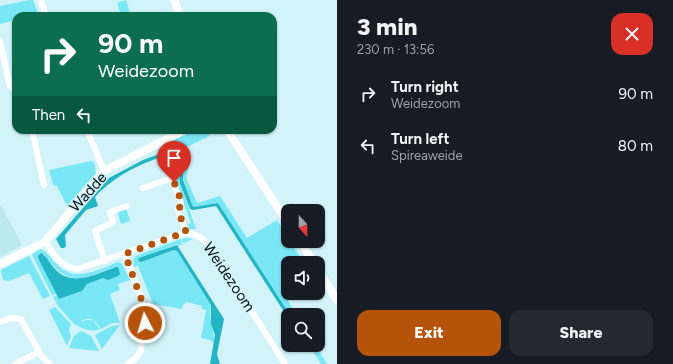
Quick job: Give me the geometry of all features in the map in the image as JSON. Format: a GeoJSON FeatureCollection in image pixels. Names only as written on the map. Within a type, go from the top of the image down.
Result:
{"type":"FeatureCollection","features":[{"type":"Feature","properties":{"kind":"street"},"geometry":{"type":"LineString","coordinates":[[41,0],[45,12]]}},
{"type":"Feature","properties":{"kind":"street"},"geometry":{"type":"LineString","coordinates":[[174,0],[178,12]]}},
{"type":"Feature","properties":{"kind":"street"},"geometry":{"type":"LineString","coordinates":[[0,41],[10,86],[12,88]]}},
{"type":"Feature","properties":{"kind":"street"},"geometry":{"type":"LineString","coordinates":[[33,134],[44,185]]}},
{"type":"Feature","properties":{"kind":"street"},"geometry":{"type":"LineString","coordinates":[[89,134],[104,171]]}},
{"type":"Feature","properties":{"kind":"street","name":"Wadde"},"geometry":{"type":"LineString","coordinates":[[0,264],[45,242],[104,171],[177,134]]}},
{"type":"Feature","properties":{"kind":"street"},"geometry":{"type":"LineString","coordinates":[[230,134],[281,211]]}},
{"type":"Feature","properties":{"kind":"street"},"geometry":{"type":"LineString","coordinates":[[234,134],[241,149]]}},
{"type":"Feature","properties":{"kind":"street"},"geometry":{"type":"LineString","coordinates":[[143,188],[172,178],[182,203],[178,210],[186,232]]}},
{"type":"Feature","properties":{"kind":"street"},"geometry":{"type":"LineString","coordinates":[[105,261],[95,231],[113,222],[110,212],[127,206]]}},
{"type":"Feature","properties":{"kind":"street","name":"Weidezoom"},"geometry":{"type":"LineString","coordinates":[[45,242],[61,263],[72,269],[84,269],[186,232],[200,236],[206,242],[266,332],[284,364]]}},
{"type":"Feature","properties":{"kind":"street"},"geometry":{"type":"LineString","coordinates":[[125,254],[146,315],[141,350],[132,363]]}},
{"type":"Feature","properties":{"kind":"street"},"geometry":{"type":"LineString","coordinates":[[325,281],[337,300]]}},
{"type":"Feature","properties":{"kind":"street"},"geometry":{"type":"LineString","coordinates":[[0,322],[11,318],[21,319],[42,357],[50,364]]}},
{"type":"Feature","properties":{"kind":"street"},"geometry":{"type":"LineString","coordinates":[[15,364],[39,352]]}},
{"type":"Feature","properties":{"kind":"shaded area"},"geometry":{"type":"Polygon","coordinates":[[[33,0],[38,12],[12,12],[12,21],[0,24],[0,6],[33,0]]]}},
{"type":"Feature","properties":{"kind":"shaded area"},"geometry":{"type":"Polygon","coordinates":[[[126,0],[130,12],[120,12],[117,3],[126,0]]]}},
{"type":"Feature","properties":{"kind":"shaded area"},"geometry":{"type":"Polygon","coordinates":[[[186,134],[210,134],[208,137],[186,147],[190,162],[186,178],[196,201],[198,203],[220,196],[247,238],[277,220],[281,227],[281,248],[294,248],[300,256],[281,256],[281,300],[288,300],[292,308],[286,308],[218,203],[194,207],[192,205],[186,189],[173,140],[186,134]]]}},
{"type":"Feature","properties":{"kind":"shaded area"},"geometry":{"type":"Polygon","coordinates":[[[176,148],[183,169],[183,180],[192,205],[194,207],[218,203],[286,308],[282,308],[216,206],[193,210],[190,209],[180,183],[180,170],[173,153],[152,160],[121,175],[103,189],[95,197],[98,206],[86,210],[65,235],[66,246],[61,248],[56,239],[109,178],[143,160],[176,148]]]}},
{"type":"Feature","properties":{"kind":"shaded area"},"geometry":{"type":"Polygon","coordinates":[[[91,161],[94,162],[96,173],[67,206],[57,186],[53,185],[49,170],[91,161]]]}},
{"type":"Feature","properties":{"kind":"shaded area"},"geometry":{"type":"Polygon","coordinates":[[[180,173],[180,183],[196,229],[189,229],[188,224],[191,223],[176,182],[177,174],[180,173]]]}},
{"type":"Feature","properties":{"kind":"shaded area"},"geometry":{"type":"Polygon","coordinates":[[[1,206],[22,245],[0,257],[0,207],[1,206]]]}},
{"type":"Feature","properties":{"kind":"shaded area"},"geometry":{"type":"Polygon","coordinates":[[[126,208],[130,221],[121,224],[117,211],[126,208]]]}},
{"type":"Feature","properties":{"kind":"shaded area"},"geometry":{"type":"Polygon","coordinates":[[[181,239],[182,244],[178,246],[177,244],[138,260],[175,250],[177,251],[211,305],[210,315],[214,334],[214,343],[210,340],[201,338],[206,310],[202,309],[202,306],[187,302],[183,305],[182,309],[153,304],[138,266],[134,267],[133,259],[136,256],[181,239]]]}},
{"type":"Feature","properties":{"kind":"shaded area"},"geometry":{"type":"Polygon","coordinates":[[[182,239],[193,239],[184,243],[182,239]]]}},
{"type":"Feature","properties":{"kind":"shaded area"},"geometry":{"type":"Polygon","coordinates":[[[177,245],[224,319],[217,354],[220,364],[210,364],[215,335],[211,324],[211,305],[177,251],[174,250],[141,262],[138,260],[139,258],[177,245]]]}},
{"type":"Feature","properties":{"kind":"shaded area"},"geometry":{"type":"Polygon","coordinates":[[[39,249],[43,250],[58,266],[69,273],[81,274],[92,272],[118,262],[122,264],[130,280],[118,284],[120,290],[110,294],[120,323],[112,323],[101,329],[93,320],[100,329],[83,329],[78,326],[78,324],[76,326],[58,306],[53,297],[58,295],[59,299],[82,291],[87,284],[103,278],[118,276],[120,274],[115,267],[83,278],[75,278],[60,272],[43,253],[48,276],[57,294],[52,295],[32,255],[39,249]]]}},
{"type":"Feature","properties":{"kind":"shaded area"},"geometry":{"type":"Polygon","coordinates":[[[41,253],[57,271],[64,276],[71,278],[86,277],[116,267],[118,267],[120,274],[108,280],[103,278],[87,284],[82,291],[59,299],[39,260],[38,256],[41,253]]]}},
{"type":"Feature","properties":{"kind":"shaded area"},"geometry":{"type":"Polygon","coordinates":[[[29,256],[50,296],[43,299],[29,273],[9,281],[3,280],[1,270],[29,256]]]}},
{"type":"Feature","properties":{"kind":"shaded area"},"geometry":{"type":"Polygon","coordinates":[[[55,307],[71,324],[69,330],[71,336],[67,346],[49,310],[55,307]]]}},
{"type":"Feature","properties":{"kind":"shaded area"},"geometry":{"type":"Polygon","coordinates":[[[120,325],[102,349],[95,335],[112,326],[120,325]]]}},
{"type":"Feature","properties":{"kind":"shaded area"},"geometry":{"type":"Polygon","coordinates":[[[81,331],[91,336],[99,351],[69,348],[74,336],[81,331]]]}},
{"type":"Feature","properties":{"kind":"shaded area"},"geometry":{"type":"Polygon","coordinates":[[[313,352],[319,352],[327,364],[321,364],[313,352]]]}},
{"type":"Feature","properties":{"kind":"route"},"geometry":{"type":"LineString","coordinates":[[145,323],[145,309],[125,254],[186,232],[178,210],[182,203],[174,182]]}}]}
